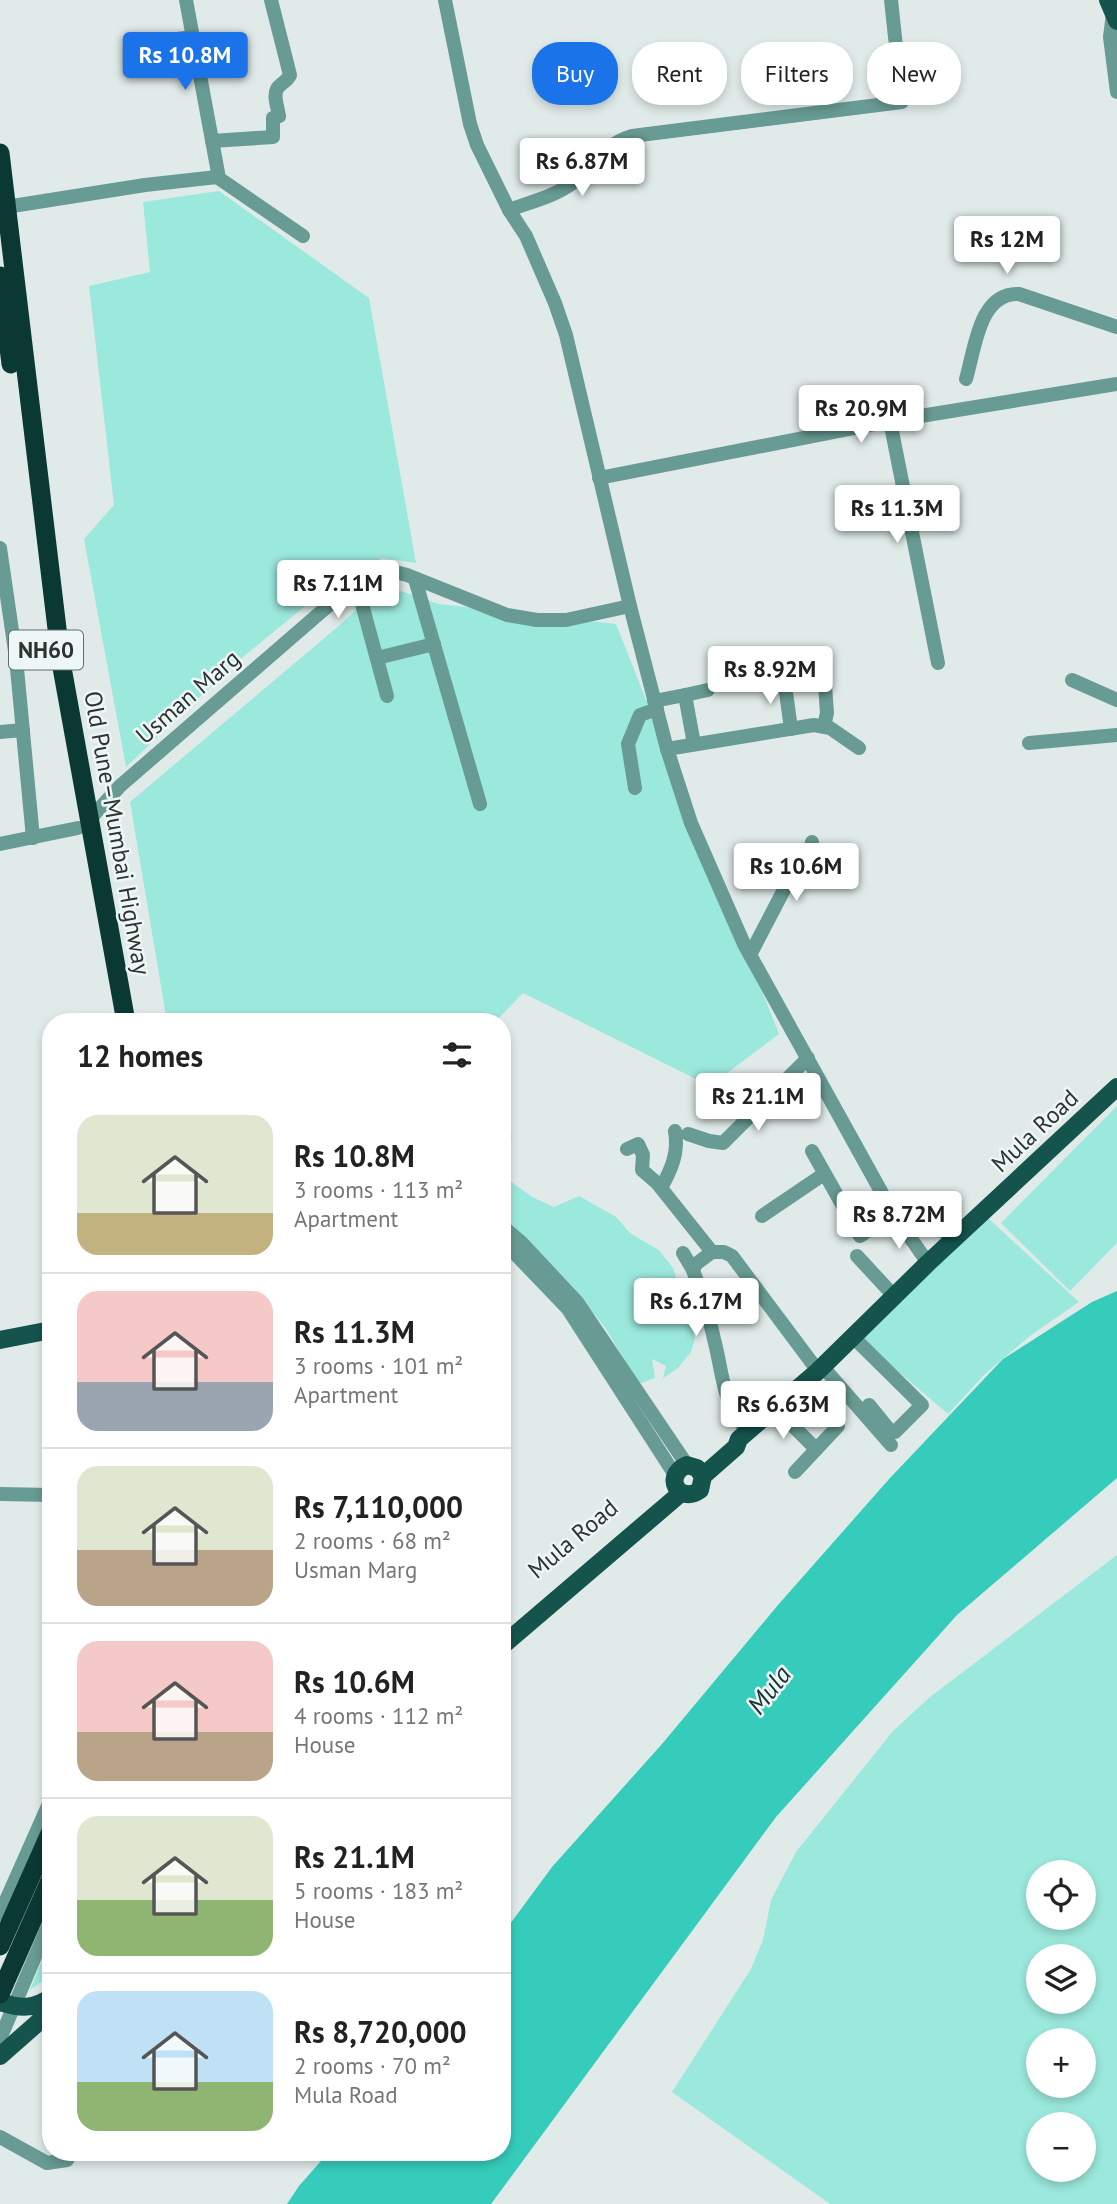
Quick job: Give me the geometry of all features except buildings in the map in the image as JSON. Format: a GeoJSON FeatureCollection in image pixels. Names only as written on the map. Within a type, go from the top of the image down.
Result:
{"type":"FeatureCollection","features":[{"type":"Feature","properties":{"kind":"highway","name":"Old Pune–Mumbai Highway"},"geometry":{"type":"LineString","coordinates":[[0,153],[61,662],[112,1013]]}},
{"type":"Feature","properties":{"kind":"highway","name":"Old Pune–Mumbai Highway"},"geometry":{"type":"LineString","coordinates":[[0,276],[48,664],[124,1013]]}},
{"type":"Feature","properties":{"kind":"highway"},"geometry":{"type":"LineString","coordinates":[[0,1946],[42,1851]]}},
{"type":"Feature","properties":{"kind":"highway"},"geometry":{"type":"LineString","coordinates":[[10,2000],[42,1905]]}},
{"type":"Feature","properties":{"kind":"main road","name":"Mula Road"},"geometry":{"type":"LineString","coordinates":[[511,1623],[686,1477],[736,1447],[744,1435],[820,1369],[928,1263],[1117,1087]]}},
{"type":"Feature","properties":{"kind":"main road"},"geometry":{"type":"LineString","coordinates":[[0,1340],[42,1332]]}},
{"type":"Feature","properties":{"kind":"main road"},"geometry":{"type":"LineString","coordinates":[[511,1638],[686,1477]]}},
{"type":"Feature","properties":{"kind":"main road"},"geometry":{"type":"LineString","coordinates":[[10,2000],[42,1989]]}},
{"type":"Feature","properties":{"kind":"main road"},"geometry":{"type":"LineString","coordinates":[[10,2000],[34,2006],[42,2002]]}},
{"type":"Feature","properties":{"kind":"main road"},"geometry":{"type":"LineString","coordinates":[[0,2056],[42,2019]]}},
{"type":"Feature","properties":{"kind":"street"},"geometry":{"type":"LineString","coordinates":[[186,0],[219,178]]}},
{"type":"Feature","properties":{"kind":"street"},"geometry":{"type":"LineString","coordinates":[[212,141],[273,137],[273,118],[279,116],[276,92],[279,86],[287,82],[290,75],[271,0]]}},
{"type":"Feature","properties":{"kind":"street"},"geometry":{"type":"LineString","coordinates":[[445,0],[470,124],[477,145],[509,210],[526,236],[559,314],[655,705],[691,823],[750,955],[895,1216],[928,1263]]}},
{"type":"Feature","properties":{"kind":"street"},"geometry":{"type":"LineString","coordinates":[[509,210],[552,195],[571,184],[617,140],[902,102],[891,0]]}},
{"type":"Feature","properties":{"kind":"street"},"geometry":{"type":"LineString","coordinates":[[1114,11],[1110,37],[1117,92]]}},
{"type":"Feature","properties":{"kind":"street"},"geometry":{"type":"LineString","coordinates":[[162,41],[193,37]]}},
{"type":"Feature","properties":{"kind":"street"},"geometry":{"type":"LineString","coordinates":[[6,207],[200,177],[219,178],[303,236]]}},
{"type":"Feature","properties":{"kind":"street"},"geometry":{"type":"LineString","coordinates":[[966,379],[985,313],[999,297],[1007,293],[1019,294],[1117,327]]}},
{"type":"Feature","properties":{"kind":"street"},"geometry":{"type":"LineString","coordinates":[[599,478],[890,421],[1117,384]]}},
{"type":"Feature","properties":{"kind":"street"},"geometry":{"type":"LineString","coordinates":[[890,421],[938,663]]}},
{"type":"Feature","properties":{"kind":"street"},"geometry":{"type":"LineString","coordinates":[[0,548],[5,615],[23,730],[33,838]]}},
{"type":"Feature","properties":{"kind":"street","name":"Usman Marg"},"geometry":{"type":"LineString","coordinates":[[84,824],[120,786],[356,582],[373,571],[388,570],[507,615],[537,620],[566,620],[630,606]]}},
{"type":"Feature","properties":{"kind":"street"},"geometry":{"type":"LineString","coordinates":[[415,579],[480,804]]}},
{"type":"Feature","properties":{"kind":"street"},"geometry":{"type":"LineString","coordinates":[[356,582],[387,696]]}},
{"type":"Feature","properties":{"kind":"street"},"geometry":{"type":"LineString","coordinates":[[377,658],[434,644]]}},
{"type":"Feature","properties":{"kind":"street"},"geometry":{"type":"LineString","coordinates":[[823,658],[827,713],[824,726]]}},
{"type":"Feature","properties":{"kind":"street"},"geometry":{"type":"LineString","coordinates":[[784,678],[791,729]]}},
{"type":"Feature","properties":{"kind":"street"},"geometry":{"type":"LineString","coordinates":[[1072,680],[1117,700]]}},
{"type":"Feature","properties":{"kind":"street"},"geometry":{"type":"LineString","coordinates":[[635,788],[628,744],[640,715],[655,705],[708,690]]}},
{"type":"Feature","properties":{"kind":"street"},"geometry":{"type":"LineString","coordinates":[[685,695],[694,744]]}},
{"type":"Feature","properties":{"kind":"street"},"geometry":{"type":"LineString","coordinates":[[667,749],[824,726],[859,748]]}},
{"type":"Feature","properties":{"kind":"street"},"geometry":{"type":"LineString","coordinates":[[0,732],[23,730]]}},
{"type":"Feature","properties":{"kind":"street"},"geometry":{"type":"LineString","coordinates":[[1029,743],[1117,735]]}},
{"type":"Feature","properties":{"kind":"street"},"geometry":{"type":"LineString","coordinates":[[0,844],[84,824]]}},
{"type":"Feature","properties":{"kind":"street"},"geometry":{"type":"LineString","coordinates":[[750,955],[800,859],[810,849],[812,842]]}},
{"type":"Feature","properties":{"kind":"street"},"geometry":{"type":"LineString","coordinates":[[661,1188],[672,1166],[682,1133],[723,1143],[808,1058]]}},
{"type":"Feature","properties":{"kind":"street"},"geometry":{"type":"LineString","coordinates":[[627,1149],[638,1144],[643,1155],[642,1170],[661,1188],[712,1252]]}},
{"type":"Feature","properties":{"kind":"street"},"geometry":{"type":"LineString","coordinates":[[811,1152],[860,1236],[895,1216],[958,1235]]}},
{"type":"Feature","properties":{"kind":"street"},"geometry":{"type":"LineString","coordinates":[[762,1216],[824,1174]]}},
{"type":"Feature","properties":{"kind":"street"},"geometry":{"type":"LineString","coordinates":[[511,1234],[577,1302],[686,1477]]}},
{"type":"Feature","properties":{"kind":"street"},"geometry":{"type":"LineString","coordinates":[[511,1249],[568,1309],[686,1477]]}},
{"type":"Feature","properties":{"kind":"street"},"geometry":{"type":"LineString","coordinates":[[693,1270],[696,1264],[712,1252],[724,1252],[732,1256],[820,1369],[891,1445]]}},
{"type":"Feature","properties":{"kind":"street"},"geometry":{"type":"LineString","coordinates":[[683,1253],[693,1270],[715,1340],[727,1398],[744,1435]]}},
{"type":"Feature","properties":{"kind":"street"},"geometry":{"type":"LineString","coordinates":[[857,1256],[894,1296]]}},
{"type":"Feature","properties":{"kind":"street"},"geometry":{"type":"LineString","coordinates":[[853,1337],[922,1405],[895,1432],[891,1432],[869,1405]]}},
{"type":"Feature","properties":{"kind":"street"},"geometry":{"type":"LineString","coordinates":[[795,1472],[838,1426],[800,1386]]}},
{"type":"Feature","properties":{"kind":"street"},"geometry":{"type":"LineString","coordinates":[[775,1408],[816,1449]]}},
{"type":"Feature","properties":{"kind":"street"},"geometry":{"type":"LineString","coordinates":[[0,1494],[42,1495]]}},
{"type":"Feature","properties":{"kind":"street"},"geometry":{"type":"LineString","coordinates":[[0,1914],[42,1819]]}},
{"type":"Feature","properties":{"kind":"street"},"geometry":{"type":"LineString","coordinates":[[0,2039],[10,2000],[42,1937]]}},
{"type":"Feature","properties":{"kind":"street"},"geometry":{"type":"LineString","coordinates":[[0,2137],[42,2159]]}},
{"type":"Feature","properties":{"kind":"shaded area"},"geometry":{"type":"Polygon","coordinates":[[[219,191],[369,298],[416,563],[382,558],[321,593],[238,661],[126,767],[84,539],[114,505],[89,286],[150,272],[143,202],[219,191]]]}},
{"type":"Feature","properties":{"kind":"shaded area"},"geometry":{"type":"Polygon","coordinates":[[[383,585],[439,604],[616,624],[779,1034],[710,1086],[523,993],[504,1013],[165,1013],[130,802],[341,624],[383,585]]]}},
{"type":"Feature","properties":{"kind":"shaded area"},"geometry":{"type":"Polygon","coordinates":[[[1117,1106],[1117,1243],[1070,1291],[1001,1223],[1117,1106]]]}},
{"type":"Feature","properties":{"kind":"shaded area"},"geometry":{"type":"Polygon","coordinates":[[[511,1182],[532,1197],[554,1207],[579,1196],[616,1217],[631,1234],[659,1250],[673,1268],[695,1338],[691,1352],[678,1368],[663,1378],[666,1366],[652,1359],[655,1378],[639,1384],[604,1326],[564,1278],[511,1225],[511,1182]]]}},
{"type":"Feature","properties":{"kind":"shaded area"},"geometry":{"type":"Polygon","coordinates":[[[988,1218],[1079,1302],[1031,1335],[986,1373],[948,1414],[859,1338],[988,1218]]]}},
{"type":"Feature","properties":{"kind":"shaded area"},"geometry":{"type":"Polygon","coordinates":[[[1117,1555],[1117,2204],[830,2204],[672,2092],[751,1969],[763,1940],[771,1900],[796,1852],[893,1731],[930,1697],[1117,1555]]]}},
{"type":"Feature","properties":{"kind":"shaded area"},"geometry":{"type":"Polygon","coordinates":[[[42,1960],[42,1981],[30,1990],[42,1960]]]}},
{"type":"Feature","properties":{"kind":"water","name":"Mula"},"geometry":{"type":"Polygon","coordinates":[[[1117,1291],[1117,1478],[957,1615],[776,1817],[491,2204],[287,2204],[321,2161],[511,2161],[511,1923],[552,1867],[662,1744],[778,1605],[890,1478],[1003,1359],[1092,1302],[1117,1291]]]}}]}
